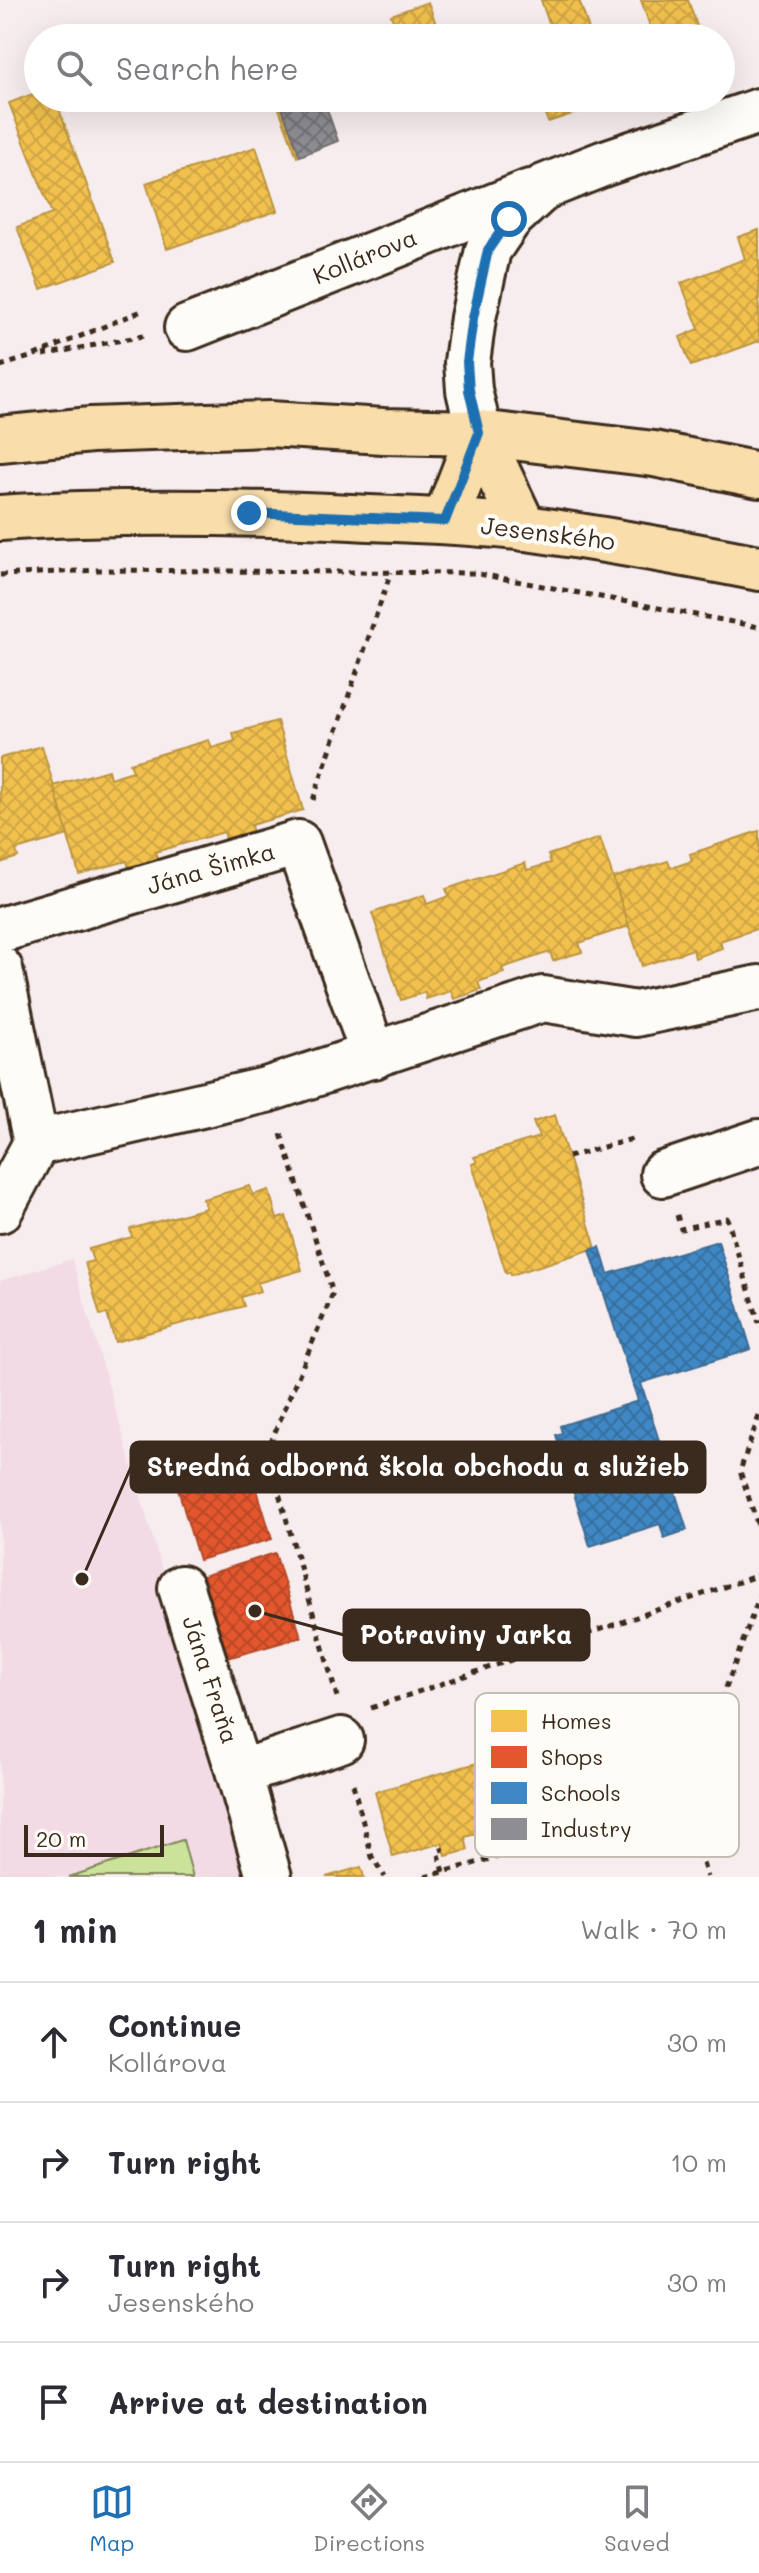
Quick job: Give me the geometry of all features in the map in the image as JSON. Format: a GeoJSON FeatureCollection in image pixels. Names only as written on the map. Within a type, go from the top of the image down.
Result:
{"type":"FeatureCollection","features":[{"type":"Feature","properties":{"kind":"main road"},"geometry":{"type":"LineString","coordinates":[[0,439],[91,430],[269,424],[479,433],[654,454],[759,475]]}},
{"type":"Feature","properties":{"kind":"main road"},"geometry":{"type":"LineString","coordinates":[[445,521],[479,433]]}},
{"type":"Feature","properties":{"kind":"main road"},"geometry":{"type":"LineString","coordinates":[[479,433],[524,528]]}},
{"type":"Feature","properties":{"kind":"main road","name":"Jesenského"},"geometry":{"type":"LineString","coordinates":[[0,518],[249,513],[445,521],[524,528],[759,568]]}},
{"type":"Feature","properties":{"kind":"street","name":"Kollárova"},"geometry":{"type":"LineString","coordinates":[[187,328],[544,187],[759,111]]}},
{"type":"Feature","properties":{"kind":"street","name":"Kollárova"},"geometry":{"type":"LineString","coordinates":[[479,433],[469,390],[467,362],[488,250],[509,219],[544,187]]}},
{"type":"Feature","properties":{"kind":"street","name":"Jána Šimka"},"geometry":{"type":"LineString","coordinates":[[0,930],[298,843],[374,1056]]}},
{"type":"Feature","properties":{"kind":"street"},"geometry":{"type":"LineString","coordinates":[[0,969],[36,1143],[0,1210]]}},
{"type":"Feature","properties":{"kind":"street"},"geometry":{"type":"LineString","coordinates":[[36,1143],[266,1090],[543,999],[636,1014],[759,988]]}},
{"type":"Feature","properties":{"kind":"street"},"geometry":{"type":"LineString","coordinates":[[663,1174],[759,1142]]}},
{"type":"Feature","properties":{"kind":"street","name":"Jána Fraňa"},"geometry":{"type":"LineString","coordinates":[[181,1588],[269,1877]]}},
{"type":"Feature","properties":{"kind":"street","name":"Jána Fraňa"},"geometry":{"type":"LineString","coordinates":[[239,1773],[342,1729]]}},
{"type":"Feature","properties":{"kind":"path"},"geometry":{"type":"LineString","coordinates":[[30,357],[187,328]]}},
{"type":"Feature","properties":{"kind":"path"},"geometry":{"type":"LineString","coordinates":[[0,575],[98,570],[474,573],[759,627]]}},
{"type":"Feature","properties":{"kind":"path"},"geometry":{"type":"LineString","coordinates":[[298,843],[391,572]]}},
{"type":"Feature","properties":{"kind":"path"},"geometry":{"type":"LineString","coordinates":[[266,1090],[333,1293],[267,1451],[342,1729],[372,1857],[385,1877]]}},
{"type":"Feature","properties":{"kind":"path"},"geometry":{"type":"LineString","coordinates":[[759,1416],[740,1471],[759,1529]]}},
{"type":"Feature","properties":{"kind":"path"},"geometry":{"type":"LineString","coordinates":[[342,1729],[759,1575]]}},
{"type":"Feature","properties":{"kind":"path"},"geometry":{"type":"LineString","coordinates":[[724,1693],[759,1597]]}},
{"type":"Feature","properties":{"kind":"path"},"geometry":{"type":"LineString","coordinates":[[444,1849],[438,1851],[444,1872]]}},
{"type":"Feature","properties":{"kind":"path"},"geometry":{"type":"LineString","coordinates":[[425,1877],[498,1857]]}},
{"type":"Feature","properties":{"kind":"path"},"geometry":{"type":"LineString","coordinates":[[701,1857],[707,1877]]}},
{"type":"Feature","properties":{"kind":"shaded area"},"geometry":{"type":"Polygon","coordinates":[[[72,1259],[251,1877],[0,1877],[0,1281],[72,1259]]]}},
{"type":"Feature","properties":{"kind":"green space"},"geometry":{"type":"Polygon","coordinates":[[[182,1840],[193,1877],[69,1877],[182,1840]]]}},
{"type":"Feature","properties":{"kind":"building: Homes"},"geometry":{"type":"Polygon","coordinates":[[[541,0],[579,0],[587,24],[549,24],[541,0]]]}},
{"type":"Feature","properties":{"kind":"building: Homes"},"geometry":{"type":"Polygon","coordinates":[[[641,0],[688,0],[696,24],[649,24],[641,0]]]}},
{"type":"Feature","properties":{"kind":"building: Homes"},"geometry":{"type":"Polygon","coordinates":[[[428,2],[436,24],[394,24],[391,15],[428,2]]]}},
{"type":"Feature","properties":{"kind":"building: Homes"},"geometry":{"type":"Polygon","coordinates":[[[24,97],[24,112],[60,112],[115,262],[41,289],[17,227],[52,214],[9,103],[24,97]]]}},
{"type":"Feature","properties":{"kind":"building: Homes"},"geometry":{"type":"Polygon","coordinates":[[[280,112],[283,112],[300,156],[297,157],[280,112]]]}},
{"type":"Feature","properties":{"kind":"building: Homes"},"geometry":{"type":"Polygon","coordinates":[[[544,112],[578,112],[548,122],[544,112]]]}},
{"type":"Feature","properties":{"kind":"building: Homes"},"geometry":{"type":"Polygon","coordinates":[[[256,147],[277,211],[167,249],[146,183],[256,147]]]}},
{"type":"Feature","properties":{"kind":"building: Homes"},"geometry":{"type":"Polygon","coordinates":[[[759,230],[759,341],[691,366],[680,337],[699,329],[681,283],[745,259],[738,237],[759,230]]]}},
{"type":"Feature","properties":{"kind":"building: Homes"},"geometry":{"type":"Polygon","coordinates":[[[277,721],[303,810],[251,825],[253,834],[227,842],[224,832],[155,852],[158,860],[129,868],[127,861],[79,874],[53,786],[108,770],[110,778],[133,771],[130,763],[209,740],[212,748],[235,741],[233,733],[277,721]]]}},
{"type":"Feature","properties":{"kind":"building: Homes"},"geometry":{"type":"Polygon","coordinates":[[[42,746],[68,835],[16,850],[18,857],[0,863],[0,758],[42,746]]]}},
{"type":"Feature","properties":{"kind":"building: Homes"},"geometry":{"type":"Polygon","coordinates":[[[759,831],[759,928],[720,941],[722,948],[695,958],[693,949],[642,966],[613,878],[668,861],[671,868],[692,861],[690,854],[759,831]]]}},
{"type":"Feature","properties":{"kind":"building: Homes"},"geometry":{"type":"Polygon","coordinates":[[[600,838],[629,926],[579,943],[582,952],[553,961],[550,952],[502,968],[504,973],[478,982],[481,990],[454,999],[451,991],[426,999],[425,992],[401,1000],[372,913],[424,895],[427,904],[449,896],[446,889],[525,863],[527,870],[551,863],[548,855],[600,838]]]}},
{"type":"Feature","properties":{"kind":"building: Homes"},"geometry":{"type":"Polygon","coordinates":[[[555,1115],[596,1248],[511,1275],[510,1272],[506,1273],[472,1164],[477,1162],[474,1157],[539,1137],[533,1122],[555,1115]]]}},
{"type":"Feature","properties":{"kind":"building: Homes"},"geometry":{"type":"Polygon","coordinates":[[[250,1186],[253,1195],[269,1190],[277,1219],[286,1216],[302,1270],[257,1283],[260,1291],[241,1297],[244,1306],[115,1342],[107,1314],[100,1315],[85,1263],[93,1261],[89,1249],[132,1237],[130,1229],[206,1208],[203,1199],[250,1186]]]}},
{"type":"Feature","properties":{"kind":"building: Homes"},"geometry":{"type":"Polygon","coordinates":[[[475,1764],[475,1834],[465,1837],[468,1850],[446,1856],[442,1843],[393,1857],[375,1792],[475,1764]]]}},
{"type":"Feature","properties":{"kind":"building: Homes"},"geometry":{"type":"Polygon","coordinates":[[[361,1867],[364,1877],[326,1877],[361,1867]]]}},
{"type":"Feature","properties":{"kind":"building: Shops"},"geometry":{"type":"Polygon","coordinates":[[[247,1457],[272,1539],[199,1560],[175,1479],[247,1457]]]}},
{"type":"Feature","properties":{"kind":"building: Shops"},"geometry":{"type":"Polygon","coordinates":[[[275,1553],[301,1637],[228,1658],[203,1576],[275,1553]]]}},
{"type":"Feature","properties":{"kind":"building: Schools"},"geometry":{"type":"Polygon","coordinates":[[[718,1241],[751,1349],[641,1383],[687,1530],[664,1538],[660,1524],[590,1546],[556,1435],[562,1433],[560,1426],[638,1401],[590,1250],[600,1247],[608,1274],[718,1241]]]}},
{"type":"Feature","properties":{"kind":"building: Industry"},"geometry":{"type":"Polygon","coordinates":[[[283,112],[328,112],[338,141],[300,156],[283,112]]]}},
{"type":"Feature","properties":{"kind":"place","name":"Stredná odborná škola obchodu a služieb"},"geometry":{"type":"Point","coordinates":[82,1579]}},
{"type":"Feature","properties":{"kind":"place","name":"Potraviny Jarka"},"geometry":{"type":"Point","coordinates":[255,1611]}},
{"type":"Feature","properties":{"kind":"route"},"geometry":{"type":"LineString","coordinates":[[249,513],[445,521],[479,433],[469,390],[467,362],[473,318],[488,250],[509,219]]}}]}
